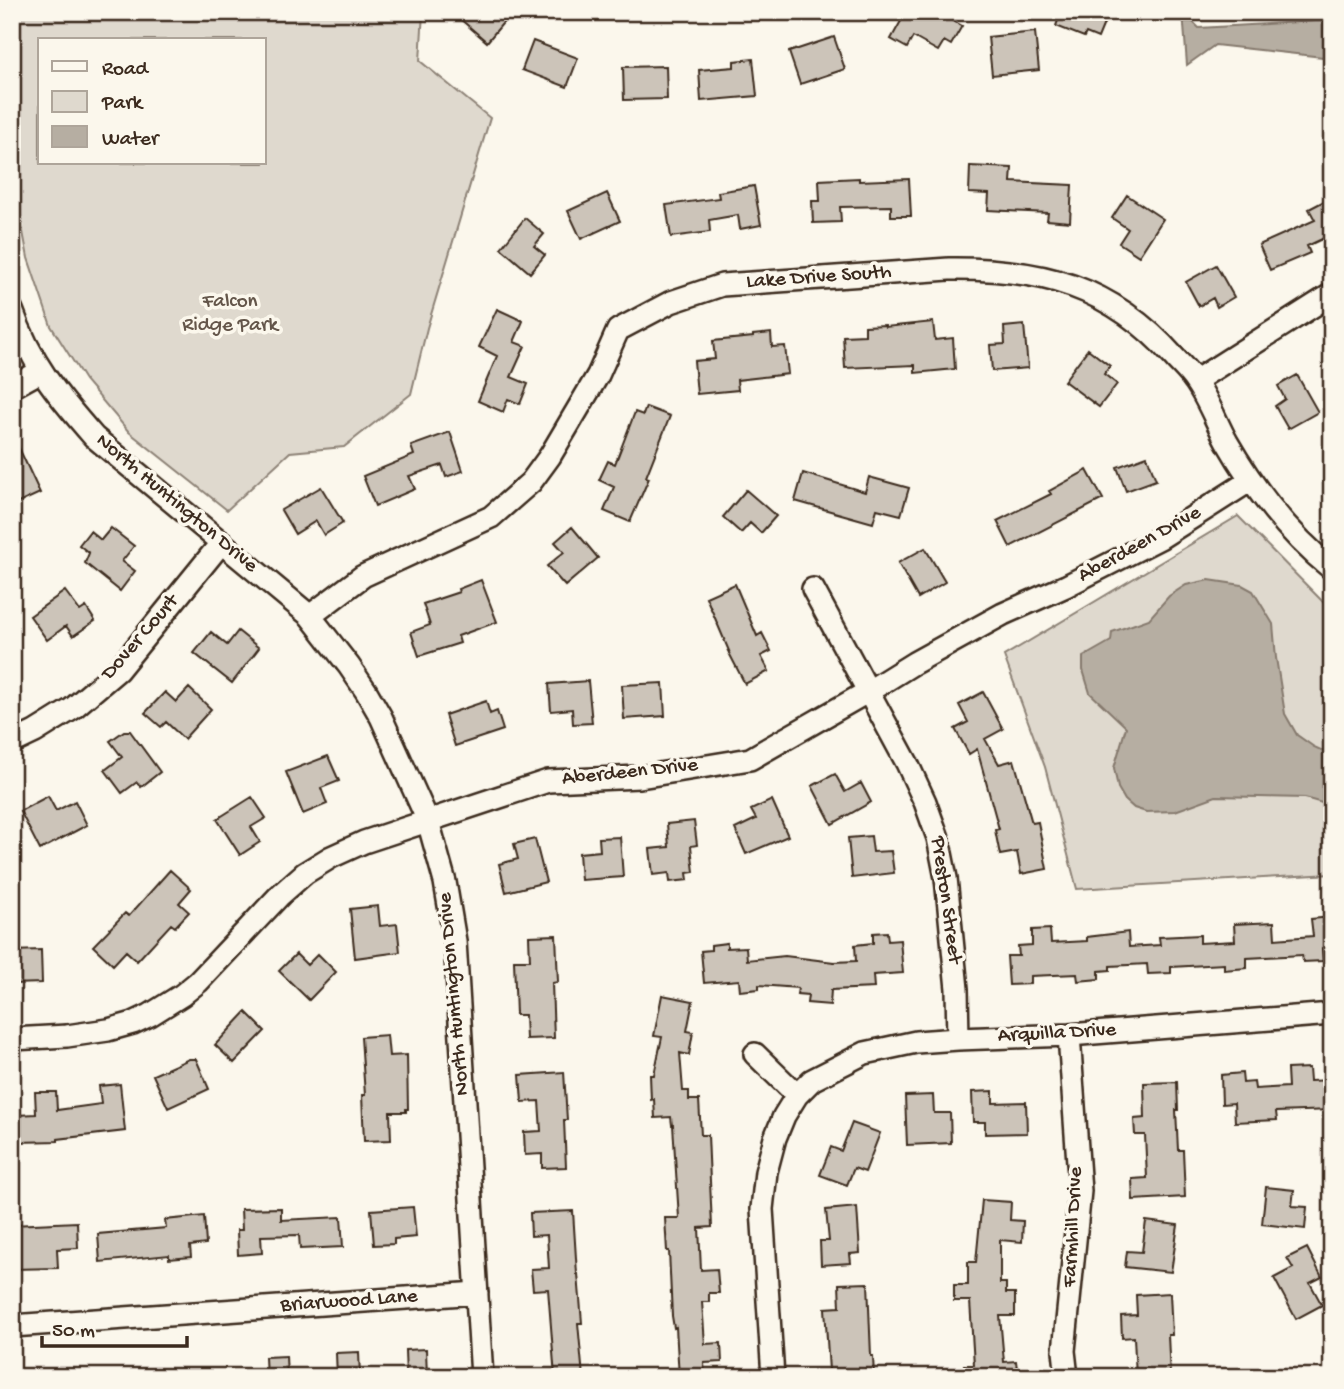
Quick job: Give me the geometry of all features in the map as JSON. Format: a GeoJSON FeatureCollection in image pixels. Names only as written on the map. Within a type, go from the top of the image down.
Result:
{"type":"FeatureCollection","features":[{"type":"Feature","properties":{"kind":"street","name":"Lake Drive South"},"geometry":{"type":"LineString","coordinates":[[310,616],[363,576],[491,517],[531,482],[550,456],[598,375],[618,330],[671,302],[722,285],[949,269],[984,268],[1048,277],[1085,290],[1129,316],[1158,339],[1195,381],[1251,480],[1281,519],[1313,554],[1332,569]]}},
{"type":"Feature","properties":{"kind":"street"},"geometry":{"type":"LineString","coordinates":[[1195,381],[1332,294]]}},
{"type":"Feature","properties":{"kind":"street","name":"North Huntington Drive"},"geometry":{"type":"LineString","coordinates":[[12,310],[19,330],[41,371],[94,437],[310,616],[382,717],[428,821],[445,882],[455,941],[482,1377]]}},
{"type":"Feature","properties":{"kind":"street"},"geometry":{"type":"LineString","coordinates":[[12,387],[41,371]]}},
{"type":"Feature","properties":{"kind":"street","name":"Aberdeen Drive"},"geometry":{"type":"LineString","coordinates":[[12,1039],[67,1036],[108,1030],[150,1015],[198,982],[305,873],[364,842],[548,781],[640,777],[750,759],[1003,614],[1066,586],[1160,538],[1251,480]]}},
{"type":"Feature","properties":{"kind":"street","name":"Dover Court"},"geometry":{"type":"LineString","coordinates":[[12,743],[72,709],[118,670],[222,542]]}},
{"type":"Feature","properties":{"kind":"street","name":"Preston Street"},"geometry":{"type":"LineString","coordinates":[[813,589],[908,763],[938,838],[946,878],[957,989],[958,1039]]}},
{"type":"Feature","properties":{"kind":"street","name":"Arquilla Drive"},"geometry":{"type":"LineString","coordinates":[[773,1377],[762,1209],[766,1172],[784,1116],[797,1095],[812,1080],[865,1053],[916,1042],[1069,1035],[1332,1014]]}},
{"type":"Feature","properties":{"kind":"street","name":"Farmhill Drive"},"geometry":{"type":"LineString","coordinates":[[1066,1377],[1064,1351],[1080,1191],[1069,1035]]}},
{"type":"Feature","properties":{"kind":"street"},"geometry":{"type":"LineString","coordinates":[[755,1054],[797,1095]]}},
{"type":"Feature","properties":{"kind":"street","name":"Briarwood Lane"},"geometry":{"type":"LineString","coordinates":[[12,1326],[477,1293]]}},
{"type":"Feature","properties":{"kind":"green space","name":"Falcon Ridge Park"},"geometry":{"type":"Polygon","coordinates":[[[12,12],[423,12],[420,61],[490,118],[427,328],[411,394],[344,447],[290,452],[227,510],[129,432],[85,380],[51,326],[28,258],[16,195],[12,154],[12,12]]]}},
{"type":"Feature","properties":{"kind":"green space"},"geometry":{"type":"Polygon","coordinates":[[[1238,516],[1332,611],[1332,874],[1077,889],[1045,767],[1004,656],[1238,516]]]}},
{"type":"Feature","properties":{"kind":"water"},"geometry":{"type":"Polygon","coordinates":[[[1183,12],[1199,28],[1332,20],[1332,64],[1329,65],[1323,57],[1215,45],[1187,65],[1183,12]]]}},
{"type":"Feature","properties":{"kind":"water"},"geometry":{"type":"Polygon","coordinates":[[[1209,580],[1242,585],[1253,591],[1273,624],[1285,714],[1297,735],[1332,755],[1332,806],[1305,798],[1216,796],[1175,811],[1146,812],[1134,808],[1118,788],[1114,768],[1126,727],[1090,693],[1083,670],[1083,657],[1111,641],[1112,632],[1149,619],[1169,596],[1186,585],[1209,580]]]}},
{"type":"Feature","properties":{"kind":"building"},"geometry":{"type":"Polygon","coordinates":[[[452,12],[512,12],[487,42],[452,12]]]}},
{"type":"Feature","properties":{"kind":"building"},"geometry":{"type":"Polygon","coordinates":[[[906,12],[937,12],[962,26],[951,45],[944,41],[938,51],[913,37],[907,48],[891,39],[906,12]]]}},
{"type":"Feature","properties":{"kind":"building"},"geometry":{"type":"Polygon","coordinates":[[[1061,12],[1095,12],[1093,16],[1105,21],[1098,38],[1086,33],[1084,37],[1056,26],[1061,12]]]}},
{"type":"Feature","properties":{"kind":"building"},"geometry":{"type":"Polygon","coordinates":[[[1035,32],[1039,70],[992,75],[988,37],[1035,32]]]}},
{"type":"Feature","properties":{"kind":"building"},"geometry":{"type":"Polygon","coordinates":[[[834,37],[845,69],[800,84],[789,52],[834,37]]]}},
{"type":"Feature","properties":{"kind":"building"},"geometry":{"type":"Polygon","coordinates":[[[533,41],[578,58],[567,87],[522,70],[533,41]]]}},
{"type":"Feature","properties":{"kind":"building"},"geometry":{"type":"Polygon","coordinates":[[[753,59],[757,96],[701,101],[699,70],[734,67],[734,61],[753,59]]]}},
{"type":"Feature","properties":{"kind":"building"},"geometry":{"type":"Polygon","coordinates":[[[666,66],[667,99],[624,100],[623,67],[666,66]]]}},
{"type":"Feature","properties":{"kind":"building"},"geometry":{"type":"Polygon","coordinates":[[[970,166],[1012,168],[1011,182],[1072,185],[1070,222],[1047,220],[1048,213],[988,210],[989,194],[969,193],[970,166]]]}},
{"type":"Feature","properties":{"kind":"building"},"geometry":{"type":"Polygon","coordinates":[[[859,178],[859,181],[909,179],[911,216],[891,216],[891,206],[840,207],[841,222],[813,223],[812,201],[820,201],[819,180],[859,178]]]}},
{"type":"Feature","properties":{"kind":"building"},"geometry":{"type":"Polygon","coordinates":[[[754,186],[761,225],[740,229],[738,215],[709,220],[710,232],[671,237],[666,205],[719,198],[718,192],[754,186]]]}},
{"type":"Feature","properties":{"kind":"building"},"geometry":{"type":"Polygon","coordinates":[[[607,193],[620,221],[581,239],[568,211],[607,193]]]}},
{"type":"Feature","properties":{"kind":"building"},"geometry":{"type":"Polygon","coordinates":[[[1127,195],[1163,219],[1139,256],[1119,243],[1128,229],[1112,218],[1127,195]]]}},
{"type":"Feature","properties":{"kind":"building"},"geometry":{"type":"Polygon","coordinates":[[[1332,197],[1332,253],[1324,238],[1307,246],[1310,253],[1270,270],[1259,245],[1315,220],[1309,209],[1332,197]]]}},
{"type":"Feature","properties":{"kind":"building"},"geometry":{"type":"Polygon","coordinates":[[[525,218],[544,234],[534,246],[545,255],[530,273],[501,248],[525,218]]]}},
{"type":"Feature","properties":{"kind":"building"},"geometry":{"type":"Polygon","coordinates":[[[1216,265],[1234,297],[1217,307],[1213,298],[1199,306],[1186,282],[1216,265]]]}},
{"type":"Feature","properties":{"kind":"building"},"geometry":{"type":"Polygon","coordinates":[[[497,309],[523,321],[514,342],[525,346],[511,377],[528,384],[520,404],[508,399],[503,412],[478,401],[497,356],[479,347],[497,309]]]}},
{"type":"Feature","properties":{"kind":"building"},"geometry":{"type":"Polygon","coordinates":[[[933,322],[935,340],[953,338],[955,369],[915,373],[915,365],[845,368],[843,336],[865,335],[865,326],[885,327],[933,322]]]}},
{"type":"Feature","properties":{"kind":"building"},"geometry":{"type":"Polygon","coordinates":[[[1024,325],[1028,368],[992,371],[990,345],[1005,344],[1004,327],[1024,325]]]}},
{"type":"Feature","properties":{"kind":"building"},"geometry":{"type":"Polygon","coordinates":[[[771,333],[772,347],[785,346],[788,374],[737,380],[738,390],[697,394],[694,361],[715,359],[713,341],[771,333]]]}},
{"type":"Feature","properties":{"kind":"building"},"geometry":{"type":"Polygon","coordinates":[[[1088,349],[1110,366],[1104,374],[1117,384],[1099,407],[1064,381],[1088,349]]]}},
{"type":"Feature","properties":{"kind":"building"},"geometry":{"type":"Polygon","coordinates":[[[1297,375],[1318,412],[1288,429],[1275,406],[1285,399],[1278,386],[1297,375]]]}},
{"type":"Feature","properties":{"kind":"building"},"geometry":{"type":"Polygon","coordinates":[[[646,407],[670,416],[646,477],[649,478],[630,522],[604,511],[614,487],[599,480],[608,461],[615,464],[635,412],[643,415],[646,407]]]}},
{"type":"Feature","properties":{"kind":"building"},"geometry":{"type":"Polygon","coordinates":[[[450,432],[463,471],[446,477],[442,465],[409,476],[415,489],[375,506],[363,476],[414,455],[411,446],[450,432]]]}},
{"type":"Feature","properties":{"kind":"building"},"geometry":{"type":"Polygon","coordinates":[[[12,433],[40,493],[12,506],[12,433]]]}},
{"type":"Feature","properties":{"kind":"building"},"geometry":{"type":"Polygon","coordinates":[[[1147,456],[1156,480],[1126,491],[1117,467],[1147,456]]]}},
{"type":"Feature","properties":{"kind":"building"},"geometry":{"type":"Polygon","coordinates":[[[1087,470],[1103,499],[1010,547],[997,521],[1051,494],[1049,491],[1087,470]]]}},
{"type":"Feature","properties":{"kind":"building"},"geometry":{"type":"Polygon","coordinates":[[[803,473],[865,492],[869,477],[909,488],[901,515],[877,509],[873,523],[795,501],[803,473]]]}},
{"type":"Feature","properties":{"kind":"building"},"geometry":{"type":"Polygon","coordinates":[[[321,487],[343,523],[324,535],[316,521],[295,534],[281,510],[321,487]]]}},
{"type":"Feature","properties":{"kind":"building"},"geometry":{"type":"Polygon","coordinates":[[[746,490],[776,516],[761,533],[750,523],[741,533],[723,517],[746,490]]]}},
{"type":"Feature","properties":{"kind":"building"},"geometry":{"type":"Polygon","coordinates":[[[572,527],[598,558],[565,586],[547,566],[564,552],[555,542],[572,527]]]}},
{"type":"Feature","properties":{"kind":"building"},"geometry":{"type":"Polygon","coordinates":[[[111,528],[134,546],[122,561],[135,571],[120,591],[85,563],[89,553],[79,545],[90,531],[101,540],[111,528]]]}},
{"type":"Feature","properties":{"kind":"building"},"geometry":{"type":"Polygon","coordinates":[[[925,548],[945,582],[918,598],[898,563],[925,548]]]}},
{"type":"Feature","properties":{"kind":"building"},"geometry":{"type":"Polygon","coordinates":[[[481,580],[497,622],[458,636],[460,643],[419,656],[411,632],[430,625],[423,604],[459,592],[458,589],[481,580]]]}},
{"type":"Feature","properties":{"kind":"building"},"geometry":{"type":"Polygon","coordinates":[[[735,584],[757,636],[762,633],[771,651],[761,656],[769,671],[745,684],[706,597],[735,584]]]}},
{"type":"Feature","properties":{"kind":"building"},"geometry":{"type":"Polygon","coordinates":[[[65,591],[80,611],[86,607],[95,621],[73,636],[66,626],[47,640],[30,616],[65,591]]]}},
{"type":"Feature","properties":{"kind":"building"},"geometry":{"type":"Polygon","coordinates":[[[238,631],[259,648],[232,683],[194,653],[211,632],[227,645],[238,631]]]}},
{"type":"Feature","properties":{"kind":"building"},"geometry":{"type":"Polygon","coordinates":[[[588,681],[592,723],[573,724],[572,709],[551,711],[549,684],[588,681]]]}},
{"type":"Feature","properties":{"kind":"building"},"geometry":{"type":"Polygon","coordinates":[[[663,683],[665,716],[624,719],[622,685],[663,683]]]}},
{"type":"Feature","properties":{"kind":"building"},"geometry":{"type":"Polygon","coordinates":[[[189,688],[211,709],[184,739],[166,722],[161,727],[145,713],[165,692],[176,702],[189,688]]]}},
{"type":"Feature","properties":{"kind":"building"},"geometry":{"type":"Polygon","coordinates":[[[983,692],[1003,729],[985,739],[999,764],[1014,760],[1032,823],[1038,822],[1047,869],[1021,874],[1017,852],[1000,855],[995,830],[999,829],[977,749],[969,754],[955,729],[968,722],[959,705],[983,692]]]}},
{"type":"Feature","properties":{"kind":"building"},"geometry":{"type":"Polygon","coordinates":[[[486,701],[490,714],[497,711],[503,730],[455,746],[445,715],[486,701]]]}},
{"type":"Feature","properties":{"kind":"building"},"geometry":{"type":"Polygon","coordinates":[[[124,731],[130,731],[160,772],[141,787],[137,782],[122,793],[105,770],[122,757],[110,741],[124,731]]]}},
{"type":"Feature","properties":{"kind":"building"},"geometry":{"type":"Polygon","coordinates":[[[328,756],[339,781],[321,788],[327,804],[303,814],[286,772],[328,756]]]}},
{"type":"Feature","properties":{"kind":"building"},"geometry":{"type":"Polygon","coordinates":[[[835,774],[845,792],[861,783],[871,802],[832,824],[812,786],[835,774]]]}},
{"type":"Feature","properties":{"kind":"building"},"geometry":{"type":"Polygon","coordinates":[[[48,796],[56,811],[75,801],[87,825],[40,850],[20,811],[48,796]]]}},
{"type":"Feature","properties":{"kind":"building"},"geometry":{"type":"Polygon","coordinates":[[[252,797],[266,818],[251,827],[260,842],[240,855],[217,819],[252,797]]]}},
{"type":"Feature","properties":{"kind":"building"},"geometry":{"type":"Polygon","coordinates":[[[772,800],[788,836],[746,854],[735,829],[756,819],[751,810],[772,800]]]}},
{"type":"Feature","properties":{"kind":"building"},"geometry":{"type":"Polygon","coordinates":[[[694,821],[697,845],[691,846],[694,872],[687,873],[688,880],[670,882],[669,873],[653,875],[650,849],[669,847],[667,824],[694,821]]]}},
{"type":"Feature","properties":{"kind":"building"},"geometry":{"type":"Polygon","coordinates":[[[871,836],[873,852],[891,851],[894,873],[852,878],[848,838],[871,836]]]}},
{"type":"Feature","properties":{"kind":"building"},"geometry":{"type":"Polygon","coordinates":[[[620,837],[623,877],[581,880],[579,853],[600,851],[599,838],[620,837]]]}},
{"type":"Feature","properties":{"kind":"building"},"geometry":{"type":"Polygon","coordinates":[[[535,839],[546,882],[506,892],[499,864],[518,859],[514,844],[535,839]]]}},
{"type":"Feature","properties":{"kind":"building"},"geometry":{"type":"Polygon","coordinates":[[[170,870],[191,889],[179,903],[189,912],[175,927],[171,924],[137,961],[126,951],[113,965],[93,946],[125,913],[129,916],[170,870]]]}},
{"type":"Feature","properties":{"kind":"building"},"geometry":{"type":"Polygon","coordinates":[[[378,906],[380,926],[397,924],[400,952],[355,958],[350,909],[378,906]]]}},
{"type":"Feature","properties":{"kind":"building"},"geometry":{"type":"Polygon","coordinates":[[[1332,917],[1332,948],[1322,949],[1323,961],[1303,962],[1302,955],[1247,958],[1247,968],[1224,970],[1224,964],[1171,967],[1171,973],[1148,974],[1147,964],[1110,966],[1110,970],[1099,971],[1099,979],[1078,981],[1077,974],[1030,976],[1030,984],[1009,985],[1007,956],[1019,956],[1018,946],[1032,945],[1032,930],[1050,929],[1051,943],[1087,941],[1087,937],[1128,932],[1129,947],[1160,945],[1159,937],[1200,935],[1200,943],[1235,941],[1234,924],[1274,922],[1275,939],[1313,936],[1311,919],[1332,917]]]}},
{"type":"Feature","properties":{"kind":"building"},"geometry":{"type":"Polygon","coordinates":[[[887,932],[888,941],[900,940],[903,973],[873,975],[874,988],[831,990],[830,1005],[807,1003],[808,995],[797,994],[798,988],[759,985],[759,989],[740,991],[739,980],[704,983],[701,951],[711,950],[711,945],[727,943],[727,948],[746,947],[747,960],[785,956],[834,962],[856,961],[855,945],[873,943],[873,933],[887,932]]]}},
{"type":"Feature","properties":{"kind":"building"},"geometry":{"type":"Polygon","coordinates":[[[556,935],[558,982],[552,983],[554,1038],[526,1039],[525,1015],[516,1015],[514,960],[530,960],[529,936],[556,935]]]}},
{"type":"Feature","properties":{"kind":"building"},"geometry":{"type":"Polygon","coordinates":[[[41,950],[42,983],[12,984],[12,951],[41,950]]]}},
{"type":"Feature","properties":{"kind":"building"},"geometry":{"type":"Polygon","coordinates":[[[296,954],[307,965],[318,954],[336,972],[309,1000],[279,971],[296,954]]]}},
{"type":"Feature","properties":{"kind":"building"},"geometry":{"type":"Polygon","coordinates":[[[662,995],[693,1001],[687,1031],[693,1032],[689,1055],[680,1053],[683,1091],[689,1091],[689,1100],[699,1100],[701,1135],[708,1135],[712,1227],[699,1228],[701,1270],[717,1269],[719,1293],[709,1293],[709,1302],[702,1302],[705,1344],[721,1343],[722,1362],[704,1363],[705,1377],[679,1377],[676,1327],[674,1328],[672,1316],[665,1218],[679,1218],[673,1125],[671,1117],[655,1118],[650,1075],[654,1075],[662,1037],[654,1036],[662,995]]]}},
{"type":"Feature","properties":{"kind":"building"},"geometry":{"type":"Polygon","coordinates":[[[246,1012],[265,1031],[234,1063],[215,1045],[246,1012]]]}},
{"type":"Feature","properties":{"kind":"building"},"geometry":{"type":"Polygon","coordinates":[[[387,1035],[389,1056],[407,1055],[408,1109],[406,1112],[390,1112],[391,1140],[364,1141],[362,1095],[365,1095],[361,1037],[387,1035]]]}},
{"type":"Feature","properties":{"kind":"building"},"geometry":{"type":"Polygon","coordinates":[[[189,1059],[196,1059],[209,1089],[168,1108],[153,1075],[189,1059]]]}},
{"type":"Feature","properties":{"kind":"building"},"geometry":{"type":"Polygon","coordinates":[[[1309,1068],[1310,1081],[1332,1080],[1332,1110],[1276,1112],[1277,1120],[1235,1122],[1234,1103],[1222,1104],[1221,1075],[1242,1073],[1243,1083],[1254,1082],[1255,1089],[1288,1087],[1287,1069],[1309,1068]]]}},
{"type":"Feature","properties":{"kind":"building"},"geometry":{"type":"Polygon","coordinates":[[[564,1072],[566,1167],[542,1168],[542,1154],[525,1155],[524,1132],[541,1131],[539,1101],[522,1102],[520,1075],[564,1072]]]}},
{"type":"Feature","properties":{"kind":"building"},"geometry":{"type":"Polygon","coordinates":[[[1177,1082],[1178,1150],[1183,1150],[1185,1197],[1133,1200],[1132,1179],[1147,1178],[1145,1135],[1135,1135],[1134,1119],[1145,1118],[1144,1083],[1177,1082]]]}},
{"type":"Feature","properties":{"kind":"building"},"geometry":{"type":"Polygon","coordinates":[[[120,1084],[125,1131],[58,1141],[18,1142],[17,1115],[36,1114],[35,1092],[56,1092],[57,1110],[101,1104],[99,1086],[120,1084]]]}},
{"type":"Feature","properties":{"kind":"building"},"geometry":{"type":"Polygon","coordinates":[[[993,1091],[993,1103],[1026,1102],[1027,1133],[985,1134],[985,1122],[973,1122],[972,1092],[993,1091]]]}},
{"type":"Feature","properties":{"kind":"building"},"geometry":{"type":"Polygon","coordinates":[[[933,1095],[934,1113],[950,1113],[951,1143],[907,1145],[905,1096],[933,1095]]]}},
{"type":"Feature","properties":{"kind":"building"},"geometry":{"type":"Polygon","coordinates":[[[852,1123],[880,1133],[865,1172],[854,1168],[847,1185],[820,1175],[831,1147],[841,1151],[852,1123]]]}},
{"type":"Feature","properties":{"kind":"building"},"geometry":{"type":"Polygon","coordinates":[[[1266,1187],[1294,1190],[1292,1206],[1307,1207],[1305,1229],[1262,1224],[1266,1187]]]}},
{"type":"Feature","properties":{"kind":"building"},"geometry":{"type":"Polygon","coordinates":[[[982,1200],[1011,1202],[1010,1220],[1023,1221],[1022,1242],[1000,1240],[1000,1283],[1006,1283],[1006,1293],[1015,1293],[1015,1316],[1000,1316],[1004,1362],[1016,1361],[1018,1377],[965,1377],[964,1365],[974,1365],[970,1301],[954,1301],[954,1285],[968,1285],[968,1262],[976,1262],[982,1200]]]}},
{"type":"Feature","properties":{"kind":"building"},"geometry":{"type":"Polygon","coordinates":[[[413,1207],[416,1237],[394,1239],[394,1244],[374,1245],[371,1210],[413,1207]]]}},
{"type":"Feature","properties":{"kind":"building"},"geometry":{"type":"Polygon","coordinates":[[[857,1207],[860,1253],[850,1254],[851,1263],[821,1265],[820,1241],[829,1241],[826,1210],[857,1207]]]}},
{"type":"Feature","properties":{"kind":"building"},"geometry":{"type":"Polygon","coordinates":[[[281,1208],[281,1220],[341,1217],[343,1247],[300,1249],[299,1235],[261,1236],[262,1253],[238,1255],[237,1230],[242,1230],[241,1209],[281,1208]]]}},
{"type":"Feature","properties":{"kind":"building"},"geometry":{"type":"Polygon","coordinates":[[[573,1211],[582,1323],[578,1323],[583,1377],[555,1377],[548,1289],[533,1290],[531,1269],[549,1268],[547,1235],[531,1236],[530,1213],[573,1211]]]}},
{"type":"Feature","properties":{"kind":"building"},"geometry":{"type":"Polygon","coordinates":[[[204,1216],[206,1244],[190,1246],[191,1257],[169,1259],[169,1255],[100,1262],[98,1234],[166,1228],[165,1220],[204,1216]]]}},
{"type":"Feature","properties":{"kind":"building"},"geometry":{"type":"Polygon","coordinates":[[[1146,1221],[1178,1225],[1171,1272],[1125,1267],[1127,1251],[1142,1252],[1146,1221]]]}},
{"type":"Feature","properties":{"kind":"building"},"geometry":{"type":"Polygon","coordinates":[[[77,1222],[78,1248],[57,1249],[58,1268],[12,1269],[12,1225],[77,1222]]]}},
{"type":"Feature","properties":{"kind":"building"},"geometry":{"type":"Polygon","coordinates":[[[1307,1248],[1322,1277],[1310,1283],[1322,1305],[1296,1319],[1274,1278],[1293,1268],[1287,1258],[1307,1248]]]}},
{"type":"Feature","properties":{"kind":"building"},"geometry":{"type":"Polygon","coordinates":[[[868,1283],[874,1377],[837,1377],[837,1370],[829,1371],[825,1308],[840,1307],[839,1284],[868,1283]]]}},
{"type":"Feature","properties":{"kind":"building"},"geometry":{"type":"Polygon","coordinates":[[[1170,1293],[1170,1377],[1136,1377],[1134,1337],[1122,1338],[1121,1316],[1137,1315],[1136,1295],[1170,1293]]]}},
{"type":"Feature","properties":{"kind":"building"},"geometry":{"type":"Polygon","coordinates":[[[426,1349],[427,1377],[406,1377],[405,1350],[426,1349]]]}},
{"type":"Feature","properties":{"kind":"building"},"geometry":{"type":"Polygon","coordinates":[[[359,1352],[360,1377],[337,1377],[336,1353],[359,1352]]]}},
{"type":"Feature","properties":{"kind":"building"},"geometry":{"type":"Polygon","coordinates":[[[286,1356],[287,1377],[266,1377],[265,1357],[286,1356]]]}}]}
